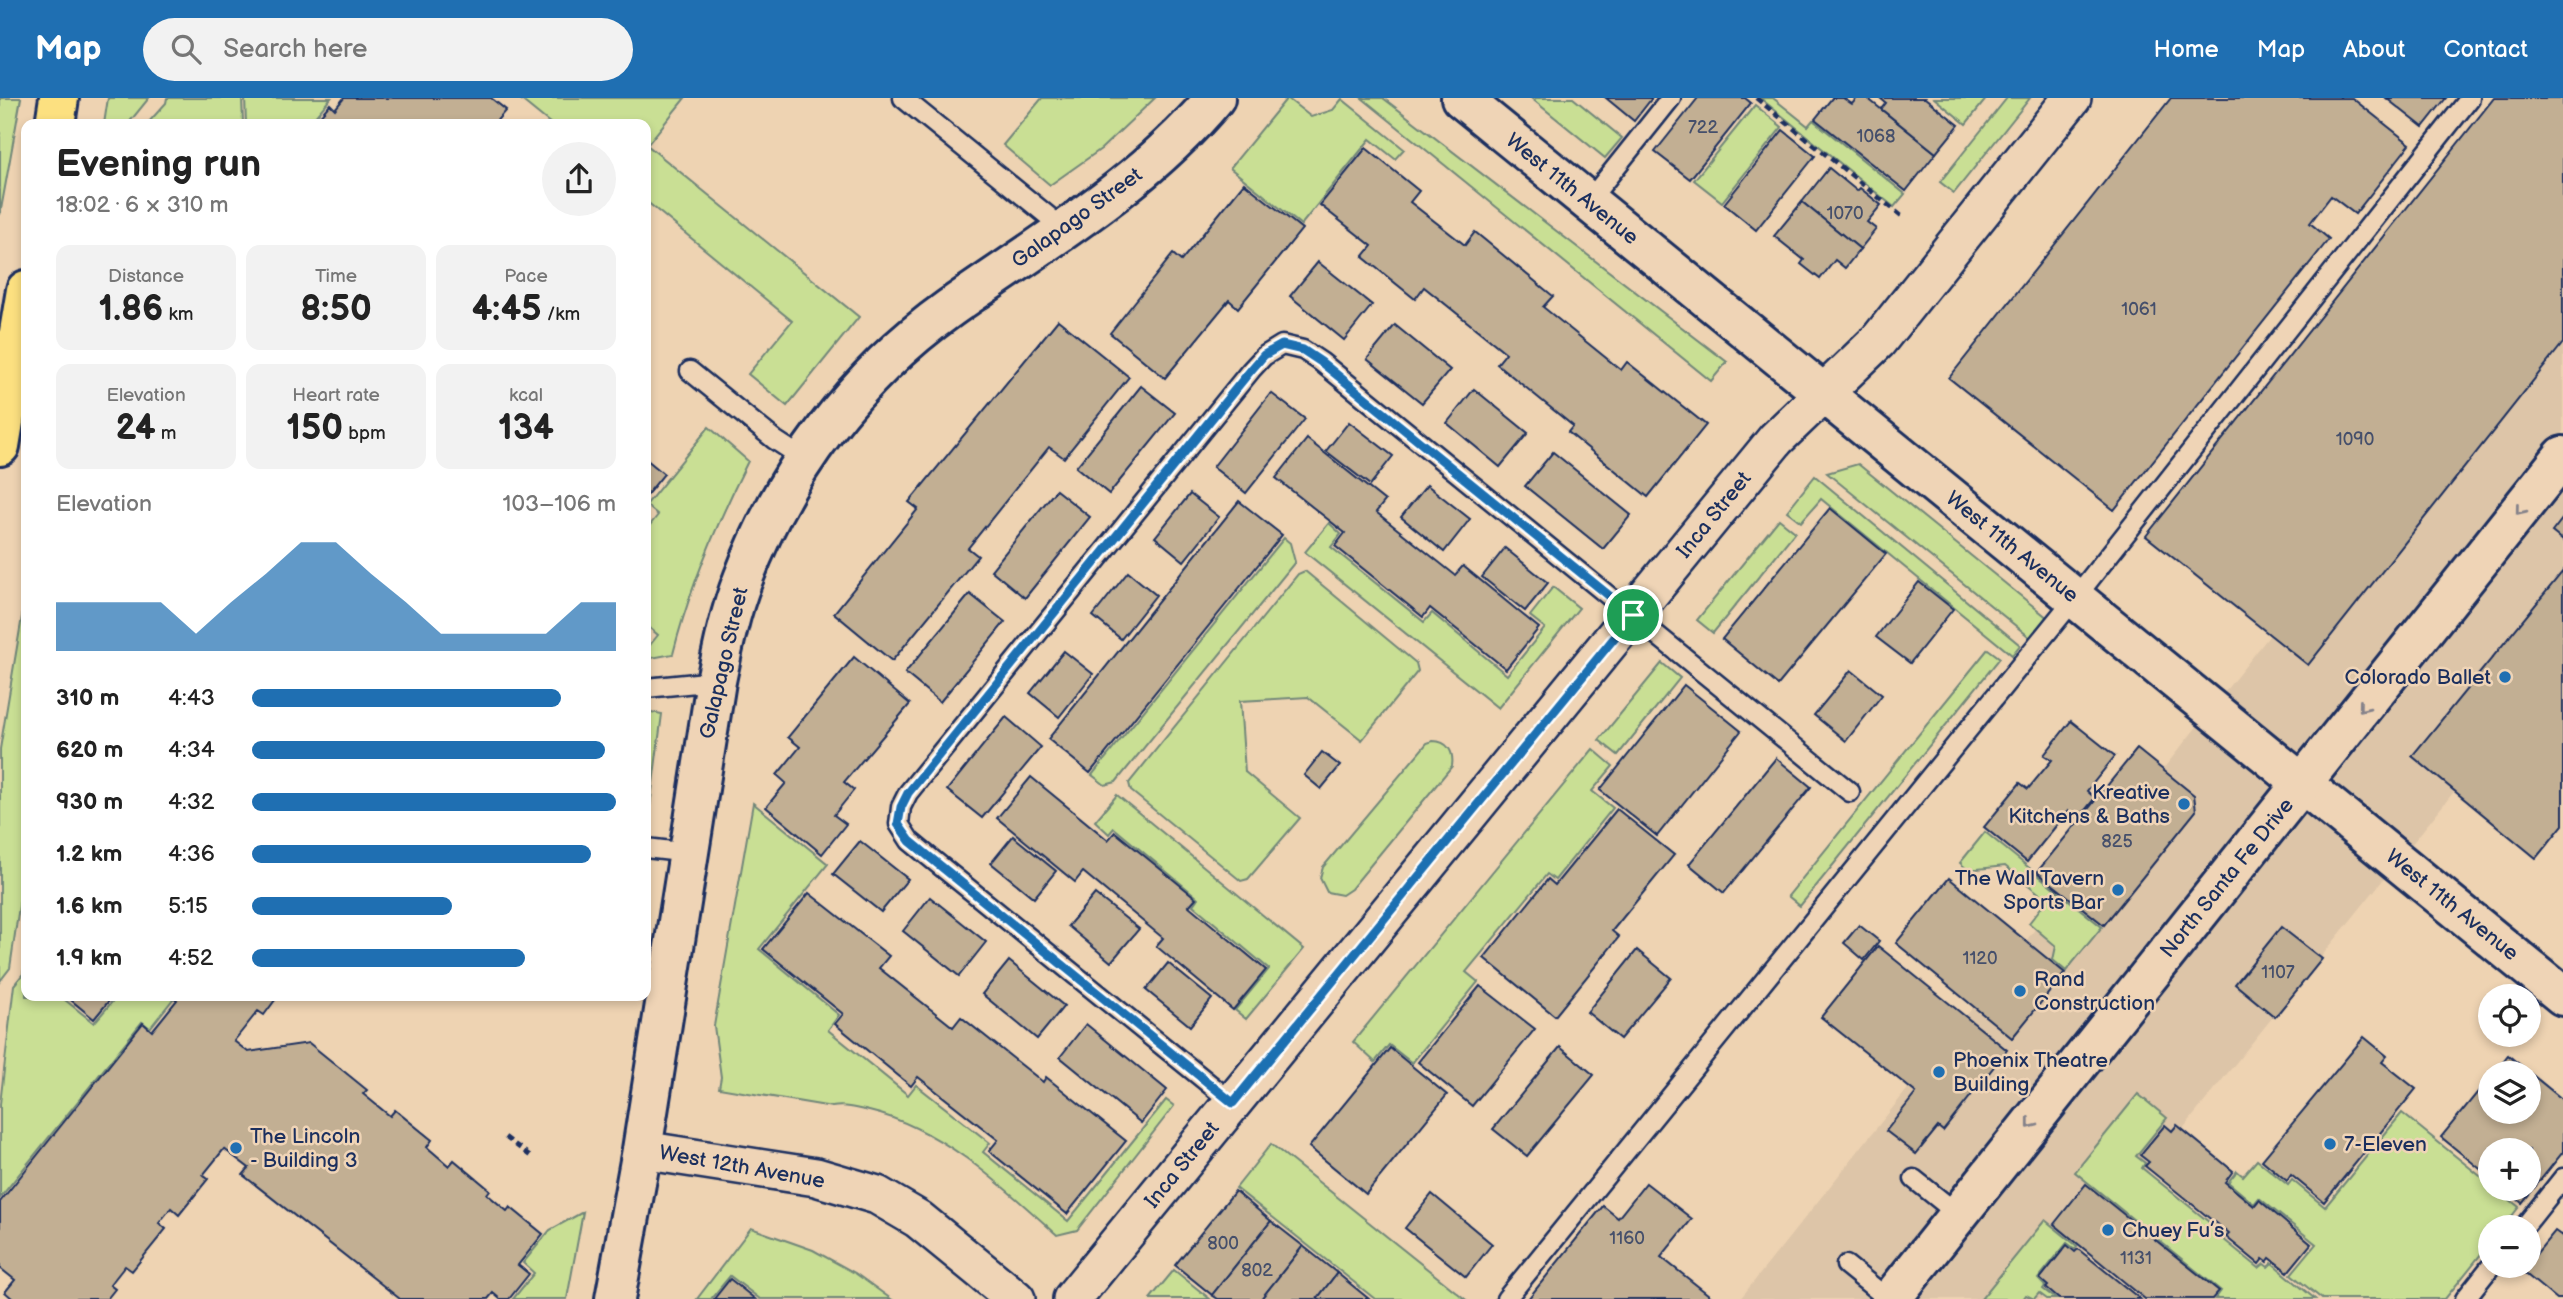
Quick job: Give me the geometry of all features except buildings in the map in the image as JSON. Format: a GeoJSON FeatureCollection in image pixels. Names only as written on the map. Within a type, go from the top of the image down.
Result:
{"type":"FeatureCollection","features":[{"type":"Feature","properties":{"kind":"main road"},"geometry":{"type":"LineString","coordinates":[[56,119],[59,98]]}},
{"type":"Feature","properties":{"kind":"main road"},"geometry":{"type":"LineString","coordinates":[[0,446],[21,320]]}},
{"type":"Feature","properties":{"kind":"street","name":"Galapago Street"},"geometry":{"type":"LineString","coordinates":[[615,1299],[642,1150],[716,681],[743,580],[764,530],[804,459],[848,402],[909,341],[947,310],[1147,168],[1193,124],[1215,98]]}},
{"type":"Feature","properties":{"kind":"street","name":"West 11th Avenue"},"geometry":{"type":"LineString","coordinates":[[1461,98],[2563,996]]}},
{"type":"Feature","properties":{"kind":"street","name":"Inca Street"},"geometry":{"type":"LineString","coordinates":[[1072,1299],[1776,439],[1878,341],[2072,98]]}},
{"type":"Feature","properties":{"kind":"street","name":"North Santa Fe Drive"},"geometry":{"type":"LineString","coordinates":[[1890,1299],[2563,456]]}},
{"type":"Feature","properties":{"kind":"street","name":"West 12th Avenue"},"geometry":{"type":"LineString","coordinates":[[642,1150],[816,1177],[877,1195],[918,1219],[1016,1299]]}},
{"type":"Feature","properties":{"kind":"lane"},"geometry":{"type":"LineString","coordinates":[[903,98],[1064,229]]}},
{"type":"Feature","properties":{"kind":"lane"},"geometry":{"type":"LineString","coordinates":[[1588,202],[1671,98]]}},
{"type":"Feature","properties":{"kind":"lane"},"geometry":{"type":"LineString","coordinates":[[1506,1299],[2075,598],[2470,98]]}},
{"type":"Feature","properties":{"kind":"lane"},"geometry":{"type":"LineString","coordinates":[[1233,1103],[910,841],[898,824],[901,807],[908,793],[1251,370],[1264,355],[1282,345],[1303,350],[1312,356],[1850,792]]}},
{"type":"Feature","properties":{"kind":"lane"},"geometry":{"type":"LineString","coordinates":[[690,371],[775,440],[804,459]]}},
{"type":"Feature","properties":{"kind":"lane"},"geometry":{"type":"LineString","coordinates":[[651,688],[716,681]]}},
{"type":"Feature","properties":{"kind":"lane"},"geometry":{"type":"LineString","coordinates":[[651,849],[689,853]]}},
{"type":"Feature","properties":{"kind":"lane"},"geometry":{"type":"LineString","coordinates":[[2534,1215],[2563,1178]]}},
{"type":"Feature","properties":{"kind":"lane"},"geometry":{"type":"LineString","coordinates":[[1914,1179],[1959,1215]]}},
{"type":"Feature","properties":{"kind":"lane"},"geometry":{"type":"LineString","coordinates":[[1846,1265],[1890,1299]]}},
{"type":"Feature","properties":{"kind":"lane"},"geometry":{"type":"LineString","coordinates":[[2465,1299],[2482,1278]]}},
{"type":"Feature","properties":{"kind":"path"},"geometry":{"type":"LineString","coordinates":[[1756,98],[1904,218]]}},
{"type":"Feature","properties":{"kind":"path"},"geometry":{"type":"LineString","coordinates":[[505,1136],[533,1158]]}},
{"type":"Feature","properties":{"kind":"shaded area"},"geometry":{"type":"Polygon","coordinates":[[[2563,268],[2563,656],[2046,1299],[1740,1299],[2563,268]]]}},
{"type":"Feature","properties":{"kind":"green space"},"geometry":{"type":"Polygon","coordinates":[[[0,98],[21,98],[0,215],[0,98]]]}},
{"type":"Feature","properties":{"kind":"green space"},"geometry":{"type":"Polygon","coordinates":[[[108,98],[149,98],[132,119],[105,119],[108,98]]]}},
{"type":"Feature","properties":{"kind":"green space"},"geometry":{"type":"Polygon","coordinates":[[[167,98],[242,98],[243,119],[152,119],[166,103],[167,98]]]}},
{"type":"Feature","properties":{"kind":"green space"},"geometry":{"type":"Polygon","coordinates":[[[245,98],[331,98],[313,119],[246,119],[245,98]]]}},
{"type":"Feature","properties":{"kind":"green space"},"geometry":{"type":"Polygon","coordinates":[[[519,98],[685,98],[651,140],[651,119],[545,119],[519,98]]]}},
{"type":"Feature","properties":{"kind":"green space"},"geometry":{"type":"Polygon","coordinates":[[[1042,98],[1155,98],[1101,149],[1050,185],[1003,145],[1042,98]]]}},
{"type":"Feature","properties":{"kind":"green space"},"geometry":{"type":"Polygon","coordinates":[[[1287,98],[1311,117],[1333,110],[1342,99],[1404,149],[1395,159],[1370,139],[1301,225],[1230,168],[1287,98]]]}},
{"type":"Feature","properties":{"kind":"green space"},"geometry":{"type":"Polygon","coordinates":[[[1362,98],[1383,98],[1727,362],[1711,381],[1362,98]]]}},
{"type":"Feature","properties":{"kind":"green space"},"geometry":{"type":"Polygon","coordinates":[[[1531,98],[1573,98],[1622,138],[1605,158],[1531,98]]]}},
{"type":"Feature","properties":{"kind":"green space"},"geometry":{"type":"Polygon","coordinates":[[[1760,98],[1773,98],[1808,126],[1813,120],[1905,194],[1894,207],[1760,98]]]}},
{"type":"Feature","properties":{"kind":"green space"},"geometry":{"type":"Polygon","coordinates":[[[1934,98],[1987,98],[1966,124],[1934,98]]]}},
{"type":"Feature","properties":{"kind":"green space"},"geometry":{"type":"Polygon","coordinates":[[[2007,98],[2030,98],[1954,193],[1940,182],[2007,98]]]}},
{"type":"Feature","properties":{"kind":"green space"},"geometry":{"type":"Polygon","coordinates":[[[1755,105],[1782,127],[1722,202],[1694,180],[1755,105]]]}},
{"type":"Feature","properties":{"kind":"green space"},"geometry":{"type":"Polygon","coordinates":[[[651,148],[859,317],[787,406],[748,374],[792,321],[651,205],[651,148]]]}},
{"type":"Feature","properties":{"kind":"green space"},"geometry":{"type":"Polygon","coordinates":[[[709,427],[748,461],[705,555],[673,654],[651,658],[651,644],[658,635],[651,629],[651,524],[658,515],[651,509],[651,499],[709,427]]]}},
{"type":"Feature","properties":{"kind":"green space"},"geometry":{"type":"Polygon","coordinates":[[[1858,464],[2049,619],[2032,639],[1827,473],[1858,464]]]}},
{"type":"Feature","properties":{"kind":"green space"},"geometry":{"type":"Polygon","coordinates":[[[1815,476],[2020,645],[2012,655],[1821,499],[1801,522],[1787,511],[1815,476]]]}},
{"type":"Feature","properties":{"kind":"green space"},"geometry":{"type":"Polygon","coordinates":[[[1779,519],[1795,532],[1713,633],[1697,620],[1779,519]]]}},
{"type":"Feature","properties":{"kind":"green space"},"geometry":{"type":"Polygon","coordinates":[[[1329,523],[1341,534],[1331,547],[1424,622],[1432,613],[1507,675],[1545,628],[1530,616],[1553,587],[1579,608],[1498,708],[1305,552],[1329,523]]]}},
{"type":"Feature","properties":{"kind":"green space"},"geometry":{"type":"Polygon","coordinates":[[[1284,538],[1290,543],[1295,562],[1116,782],[1105,785],[1092,775],[1284,538]]]}},
{"type":"Feature","properties":{"kind":"green space"},"geometry":{"type":"Polygon","coordinates":[[[1305,571],[1416,663],[1418,671],[1362,740],[1308,697],[1240,701],[1245,772],[1300,818],[1248,879],[1241,881],[1131,791],[1129,783],[1298,574],[1305,571]]]}},
{"type":"Feature","properties":{"kind":"green space"},"geometry":{"type":"Polygon","coordinates":[[[21,623],[21,893],[10,968],[0,981],[0,749],[21,623]]]}},
{"type":"Feature","properties":{"kind":"green space"},"geometry":{"type":"Polygon","coordinates":[[[1988,649],[2000,658],[1800,906],[1788,896],[1988,649]]]}},
{"type":"Feature","properties":{"kind":"green space"},"geometry":{"type":"Polygon","coordinates":[[[1662,663],[1680,678],[1618,755],[1599,740],[1662,663]]]}},
{"type":"Feature","properties":{"kind":"green space"},"geometry":{"type":"Polygon","coordinates":[[[651,712],[662,714],[651,799],[651,712]]]}},
{"type":"Feature","properties":{"kind":"green space"},"geometry":{"type":"Polygon","coordinates":[[[1427,743],[1443,743],[1449,748],[1452,766],[1351,889],[1342,895],[1327,892],[1320,878],[1323,867],[1427,743]]]}},
{"type":"Feature","properties":{"kind":"green space"},"geometry":{"type":"Polygon","coordinates":[[[1593,749],[1613,766],[1592,791],[1613,808],[1555,880],[1547,874],[1466,972],[1478,982],[1412,1063],[1389,1045],[1375,1062],[1353,1042],[1593,749]]]}},
{"type":"Feature","properties":{"kind":"green space"},"geometry":{"type":"Polygon","coordinates":[[[1117,795],[1304,949],[1246,1019],[1235,1010],[1269,969],[1193,905],[1198,898],[1114,828],[1109,834],[1095,821],[1117,795]]]}},
{"type":"Feature","properties":{"kind":"green space"},"geometry":{"type":"Polygon","coordinates":[[[753,803],[828,864],[759,949],[839,1015],[828,1030],[908,1095],[916,1085],[990,1143],[983,1152],[1068,1221],[1166,1100],[1174,1106],[1077,1230],[1057,1235],[970,1161],[922,1131],[896,1119],[855,1108],[832,1107],[719,1088],[721,1077],[714,1026],[753,803]]]}},
{"type":"Feature","properties":{"kind":"green space"},"geometry":{"type":"Polygon","coordinates":[[[1985,832],[2102,927],[2066,971],[2053,960],[2056,946],[2029,923],[2047,900],[2005,866],[1968,870],[1960,863],[1985,832]]]}},
{"type":"Feature","properties":{"kind":"green space"},"geometry":{"type":"Polygon","coordinates":[[[21,976],[21,1001],[66,1001],[94,1023],[113,1001],[171,1001],[150,1028],[142,1022],[0,1198],[0,1104],[14,985],[21,976]]]}},
{"type":"Feature","properties":{"kind":"green space"},"geometry":{"type":"Polygon","coordinates":[[[2138,1094],[2167,1118],[2136,1156],[2145,1163],[2142,1168],[2225,1235],[2223,1239],[2259,1268],[2264,1264],[2268,1267],[2272,1263],[2315,1299],[2215,1299],[2221,1291],[2075,1172],[2138,1094]]]}},
{"type":"Feature","properties":{"kind":"green space"},"geometry":{"type":"Polygon","coordinates":[[[2402,1113],[2478,1174],[2478,1201],[2511,1201],[2519,1207],[2513,1215],[2478,1215],[2478,1258],[2445,1299],[2322,1299],[2291,1274],[2316,1244],[2259,1198],[2254,1204],[2228,1182],[2237,1171],[2243,1176],[2257,1160],[2288,1185],[2292,1180],[2325,1207],[2402,1113]]]}},
{"type":"Feature","properties":{"kind":"green space"},"geometry":{"type":"Polygon","coordinates":[[[1271,1144],[1465,1299],[1375,1299],[1236,1188],[1271,1144]]]}},
{"type":"Feature","properties":{"kind":"green space"},"geometry":{"type":"Polygon","coordinates":[[[583,1212],[567,1299],[513,1299],[534,1273],[523,1263],[550,1230],[583,1212]]]}},
{"type":"Feature","properties":{"kind":"green space"},"geometry":{"type":"Polygon","coordinates":[[[2045,1220],[2077,1246],[2075,1249],[2067,1243],[2038,1279],[2045,1286],[2043,1289],[2056,1299],[2047,1299],[2039,1293],[2034,1299],[2026,1295],[2023,1299],[1981,1299],[2045,1220]]]}},
{"type":"Feature","properties":{"kind":"green space"},"geometry":{"type":"Polygon","coordinates":[[[751,1228],[813,1250],[855,1273],[891,1299],[760,1299],[730,1276],[711,1299],[697,1299],[751,1228]]]}},
{"type":"Feature","properties":{"kind":"green space"},"geometry":{"type":"Polygon","coordinates":[[[1174,1270],[1210,1299],[1150,1299],[1174,1270]]]}},
{"type":"Feature","properties":{"kind":"place","name":"Colorado Ballet"},"geometry":{"type":"Point","coordinates":[2505,677]}},
{"type":"Feature","properties":{"kind":"place","name":"Kreative Kitchens & Baths"},"geometry":{"type":"Point","coordinates":[2184,804]}},
{"type":"Feature","properties":{"kind":"place","name":"The Wall Tavern Sports Bar"},"geometry":{"type":"Point","coordinates":[2118,890]}},
{"type":"Feature","properties":{"kind":"place","name":"Rand Construction"},"geometry":{"type":"Point","coordinates":[2020,991]}},
{"type":"Feature","properties":{"kind":"place","name":"Phoenix Theatre Building"},"geometry":{"type":"Point","coordinates":[1939,1072]}},
{"type":"Feature","properties":{"kind":"place","name":"7-Eleven"},"geometry":{"type":"Point","coordinates":[2330,1144]}},
{"type":"Feature","properties":{"kind":"place","name":"The Lincoln - Building 3"},"geometry":{"type":"Point","coordinates":[236,1148]}},
{"type":"Feature","properties":{"kind":"place","name":"Chuey Fu’s"},"geometry":{"type":"Point","coordinates":[2108,1230]}},
{"type":"Feature","properties":{"kind":"route"},"geometry":{"type":"LineString","coordinates":[[1282,345],[1303,350],[1321,362],[1633,615],[1233,1103],[910,841],[898,824],[901,807],[908,793],[1251,370],[1264,355],[1282,345]]}}]}
